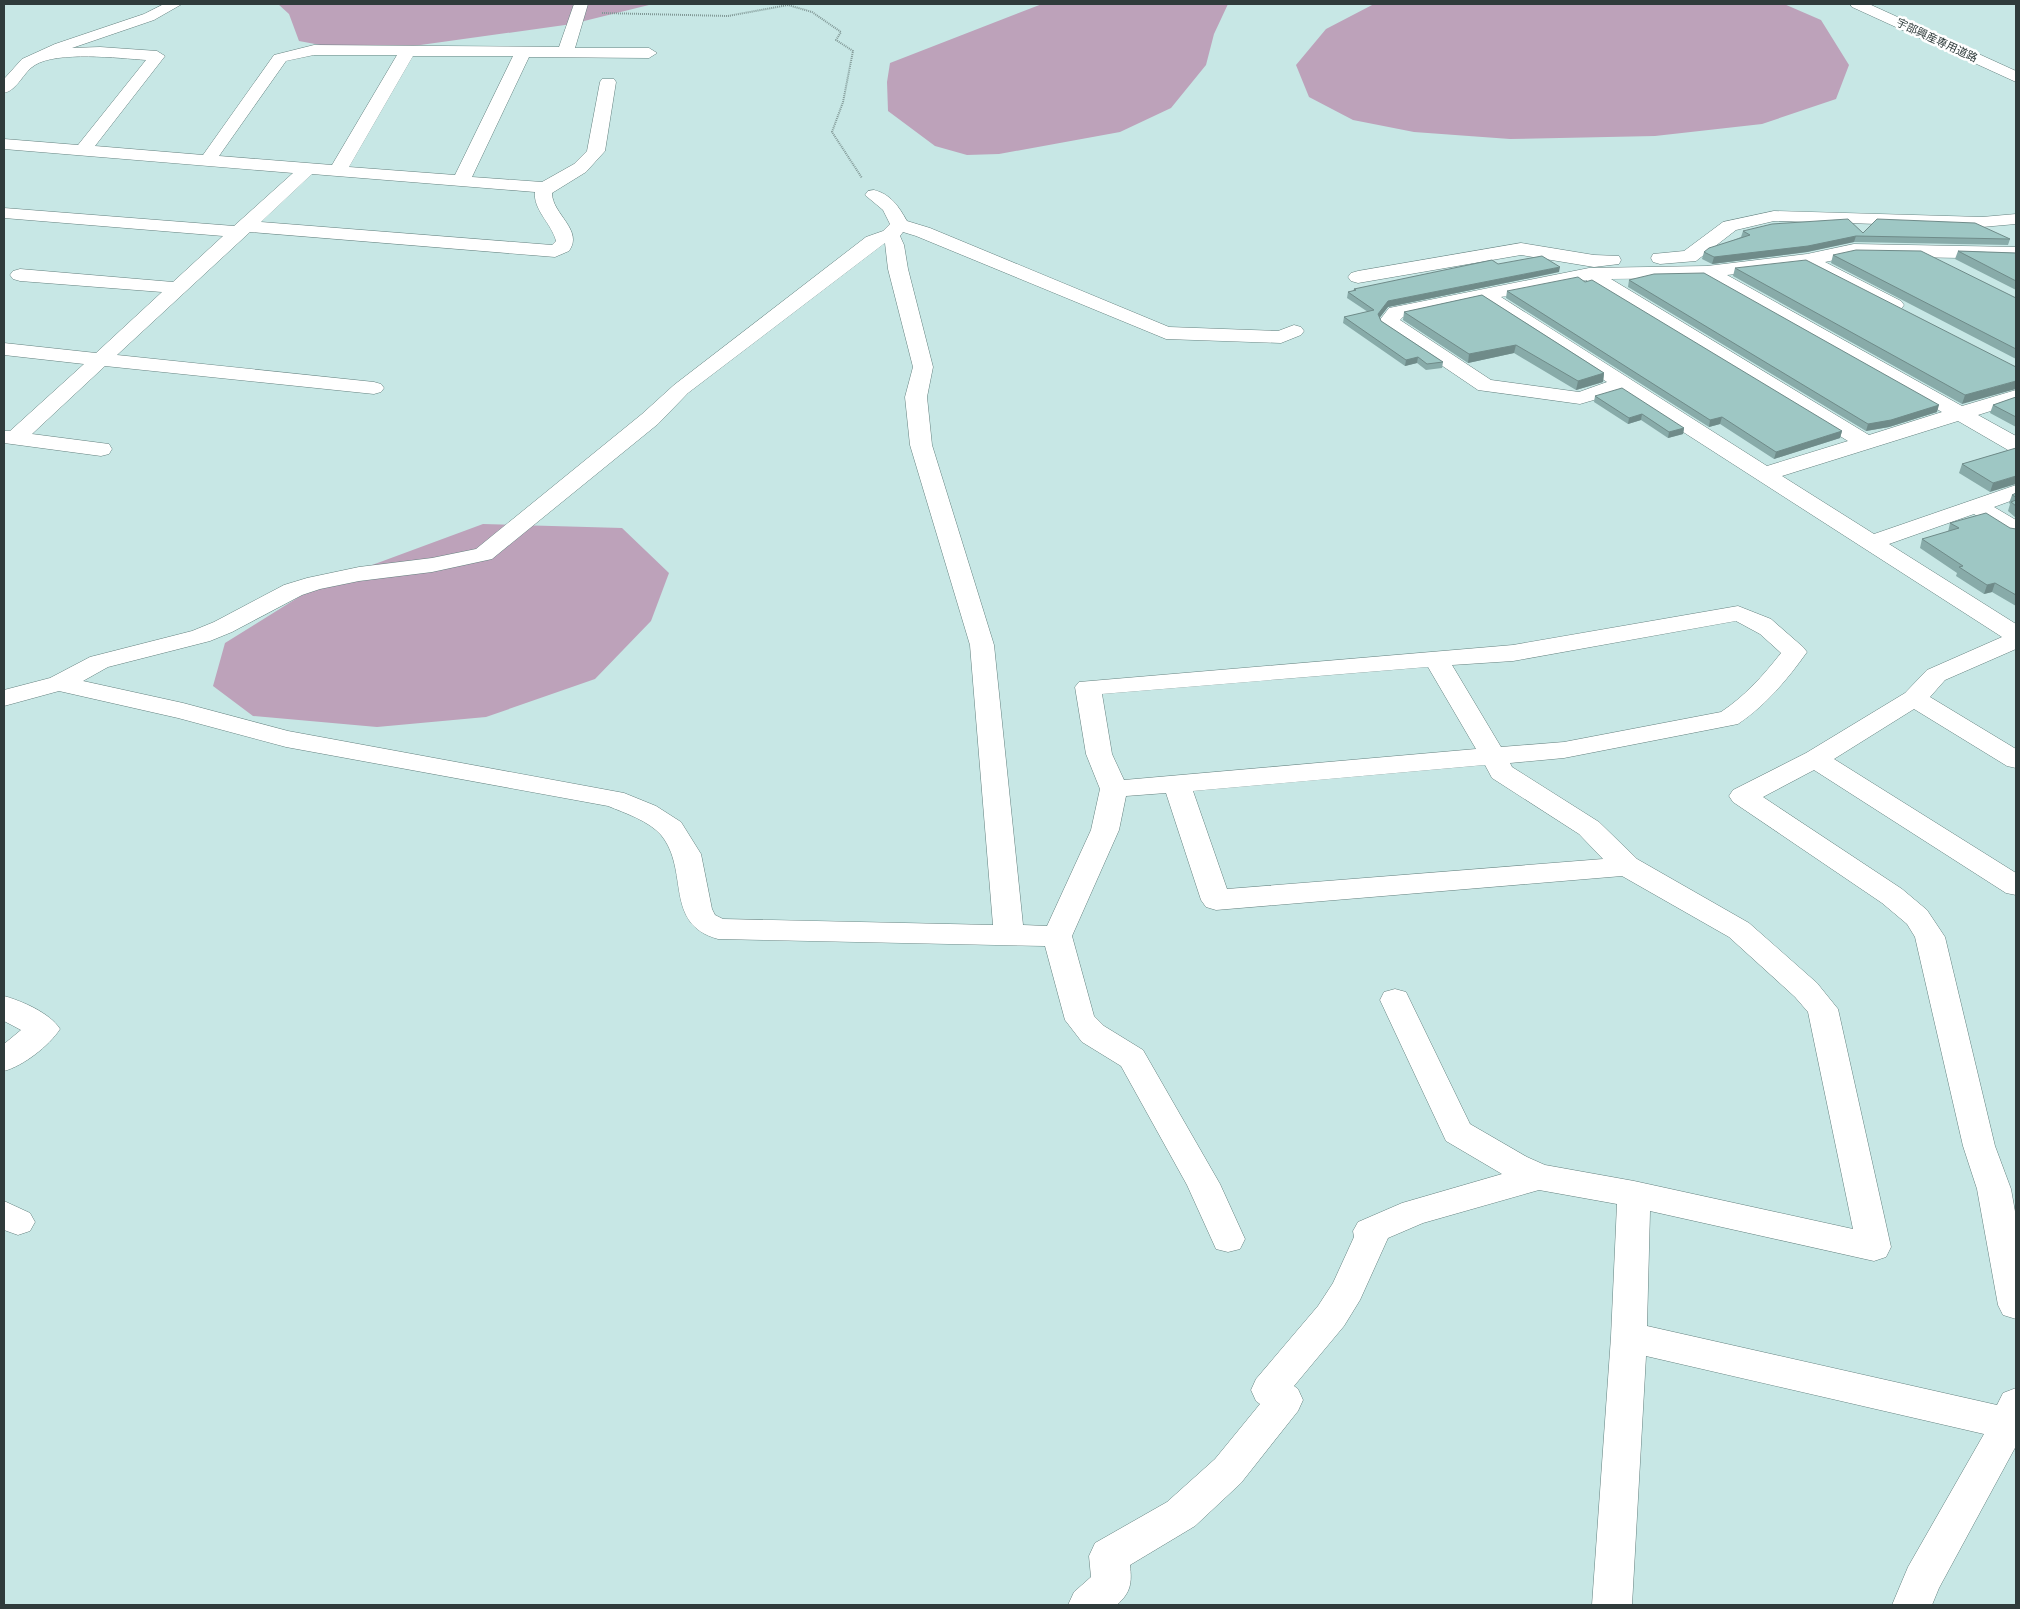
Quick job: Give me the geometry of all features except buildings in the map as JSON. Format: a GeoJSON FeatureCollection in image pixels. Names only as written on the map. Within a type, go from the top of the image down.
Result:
{"type":"FeatureCollection","features":[{"type":"Feature","properties":{"kind":"street"},"geometry":{"type":"LineString","coordinates":[[4,88],[28,62],[45,54],[149,17],[175,4]]}},
{"type":"Feature","properties":{"kind":"street","name":"宇部興産専用道路"},"geometry":{"type":"LineString","coordinates":[[1857,4],[2016,77]]}},
{"type":"Feature","properties":{"kind":"street"},"geometry":{"type":"LineString","coordinates":[[564,53],[580,8]]}},
{"type":"Feature","properties":{"kind":"street"},"geometry":{"type":"LineString","coordinates":[[207,161],[280,58],[314,50],[649,53]]}},
{"type":"Feature","properties":{"kind":"street"},"geometry":{"type":"LineString","coordinates":[[45,54],[100,52],[157,56],[82,151]]}},
{"type":"Feature","properties":{"kind":"street"},"geometry":{"type":"LineString","coordinates":[[338,171],[407,52]]}},
{"type":"Feature","properties":{"kind":"street"},"geometry":{"type":"LineString","coordinates":[[461,182],[523,52]]}},
{"type":"Feature","properties":{"kind":"street"},"geometry":{"type":"LineString","coordinates":[[4,144],[545,188],[585,164],[596,151],[608,82]]}},
{"type":"Feature","properties":{"kind":"street"},"geometry":{"type":"LineString","coordinates":[[10,437],[103,360],[307,169]]}},
{"type":"Feature","properties":{"kind":"street"},"geometry":{"type":"LineString","coordinates":[[4,228],[10,214],[555,251],[561,249],[565,244],[565,236],[546,205],[543,196],[545,188]]}},
{"type":"Feature","properties":{"kind":"street"},"geometry":{"type":"LineString","coordinates":[[874,195],[890,207],[895,230],[898,269],[923,367],[916,397],[921,446],[982,645],[1005,908],[1010,936]]}},
{"type":"Feature","properties":{"kind":"street"},"geometry":{"type":"LineString","coordinates":[[1358,277],[1521,249],[1594,261],[1689,257],[1730,226],[1774,216],[1982,222],[2016,219]]}},
{"type":"Feature","properties":{"kind":"street"},"geometry":{"type":"LineString","coordinates":[[4,698],[59,683],[99,662],[209,633],[293,590],[315,583],[359,574],[432,565],[484,554],[650,418],[681,389],[873,241],[895,230],[923,232],[1166,333],[1281,337],[1294,331]]}},
{"type":"Feature","properties":{"kind":"street"},"geometry":{"type":"LineString","coordinates":[[1623,384],[1580,398],[1484,386],[1389,321],[1396,312],[1486,296],[1589,274],[1707,272],[1807,260],[1854,250],[2016,253]]}},
{"type":"Feature","properties":{"kind":"street"},"geometry":{"type":"LineString","coordinates":[[1920,251],[1955,269]]}},
{"type":"Feature","properties":{"kind":"street"},"geometry":{"type":"LineString","coordinates":[[1807,260],[1912,314]]}},
{"type":"Feature","properties":{"kind":"street"},"geometry":{"type":"LineString","coordinates":[[1707,272],[2016,445]]}},
{"type":"Feature","properties":{"kind":"street"},"geometry":{"type":"LineString","coordinates":[[1589,274],[1867,443]]}},
{"type":"Feature","properties":{"kind":"street"},"geometry":{"type":"LineString","coordinates":[[20,275],[178,288]]}},
{"type":"Feature","properties":{"kind":"street"},"geometry":{"type":"LineString","coordinates":[[1486,296],[2016,635]]}},
{"type":"Feature","properties":{"kind":"street"},"geometry":{"type":"LineString","coordinates":[[4,349],[374,388]]}},
{"type":"Feature","properties":{"kind":"street"},"geometry":{"type":"LineString","coordinates":[[1765,474],[2016,396]]}},
{"type":"Feature","properties":{"kind":"street"},"geometry":{"type":"LineString","coordinates":[[10,437],[101,449]]}},
{"type":"Feature","properties":{"kind":"street"},"geometry":{"type":"LineString","coordinates":[[1872,542],[2016,492]]}},
{"type":"Feature","properties":{"kind":"street"},"geometry":{"type":"LineString","coordinates":[[1975,505],[2016,530]]}},
{"type":"Feature","properties":{"kind":"street"},"geometry":{"type":"LineString","coordinates":[[1114,789],[1493,758],[1564,750],[1729,718],[1748,706],[1767,688],[1794,652],[1773,631],[1754,620],[1738,614],[1513,653],[1088,687],[1098,754],[1114,789],[1105,830],[1056,936],[1080,1020],[1093,1034],[1132,1058],[1203,1184],[1228,1239]]}},
{"type":"Feature","properties":{"kind":"street"},"geometry":{"type":"LineString","coordinates":[[2016,640],[1936,675],[1914,698],[1814,759],[1744,796],[1892,896],[1917,917],[1930,937],[1978,1146],[2005,1189],[2016,1305]]}},
{"type":"Feature","properties":{"kind":"street"},"geometry":{"type":"LineString","coordinates":[[1396,1000],[1458,1132],[1515,1166],[1539,1177],[1634,1194],[1874,1247],[1823,1009],[1806,990],[1739,930],[1626,866],[1589,828],[1502,772],[1436,659]]}},
{"type":"Feature","properties":{"kind":"street"},"geometry":{"type":"LineString","coordinates":[[59,683],[182,711],[286,739],[614,799],[646,812],[671,828],[687,854],[697,909],[705,922],[718,929],[1056,936]]}},
{"type":"Feature","properties":{"kind":"street"},"geometry":{"type":"LineString","coordinates":[[1914,698],[2016,760]]}},
{"type":"Feature","properties":{"kind":"street"},"geometry":{"type":"LineString","coordinates":[[1814,759],[2016,886]]}},
{"type":"Feature","properties":{"kind":"street"},"geometry":{"type":"LineString","coordinates":[[1177,785],[1216,900],[1626,866]]}},
{"type":"Feature","properties":{"kind":"street"},"geometry":{"type":"LineString","coordinates":[[4,1007],[44,1029],[4,1060]]}},
{"type":"Feature","properties":{"kind":"street"},"geometry":{"type":"LineString","coordinates":[[1088,1605],[1112,1584],[1109,1556],[1181,1514],[1228,1470],[1285,1400],[1269,1390],[1331,1316],[1348,1290],[1371,1237],[1370,1231],[1414,1212],[1539,1177]]}},
{"type":"Feature","properties":{"kind":"street"},"geometry":{"type":"LineString","coordinates":[[1612,1605],[1629,1338],[1634,1194]]}},
{"type":"Feature","properties":{"kind":"street"},"geometry":{"type":"LineString","coordinates":[[1629,1338],[2013,1414],[1922,1580],[1912,1605]]}},
{"type":"Feature","properties":{"kind":"path"},"geometry":{"type":"LineString","coordinates":[[580,8],[728,16],[788,5],[812,12],[841,32],[836,40],[850,47],[853,51],[843,102],[832,132],[874,195]]}},
{"type":"Feature","properties":{"kind":"shaded area"},"geometry":{"type":"Polygon","coordinates":[[[278,4],[653,4],[572,24],[363,53],[299,41],[289,14],[278,4]]]}},
{"type":"Feature","properties":{"kind":"shaded area"},"geometry":{"type":"Polygon","coordinates":[[[1042,4],[1228,4],[1214,34],[1206,65],[1171,108],[1120,132],[999,154],[967,155],[935,146],[888,111],[887,82],[890,63],[1042,4]]]}},
{"type":"Feature","properties":{"kind":"shaded area"},"geometry":{"type":"Polygon","coordinates":[[[1374,4],[1784,4],[1821,20],[1849,65],[1836,99],[1762,124],[1655,136],[1510,139],[1414,132],[1353,120],[1309,97],[1296,65],[1326,29],[1374,4]]]}},
{"type":"Feature","properties":{"kind":"shaded area"},"geometry":{"type":"Polygon","coordinates":[[[483,524],[622,528],[669,573],[651,621],[595,679],[486,717],[377,727],[253,716],[213,686],[225,643],[318,585],[483,524]]]}}]}
